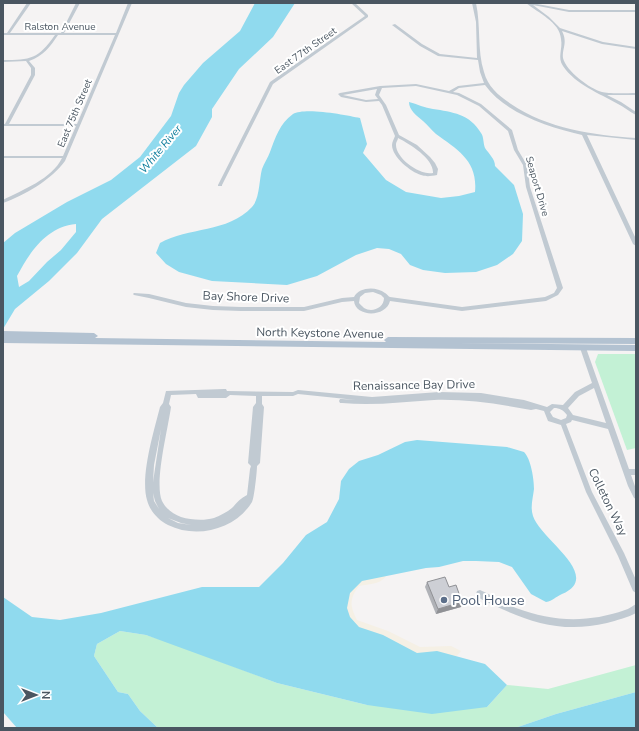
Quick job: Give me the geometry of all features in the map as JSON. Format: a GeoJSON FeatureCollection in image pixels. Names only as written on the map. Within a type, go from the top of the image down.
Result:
{"type":"FeatureCollection","features":[{"type":"Feature","properties":{"kind":"main road","name":"North Keystone Avenue"},"geometry":{"type":"LineString","coordinates":[[3,334],[89,338],[636,348]]}},
{"type":"Feature","properties":{"kind":"main road","name":"North Keystone Avenue"},"geometry":{"type":"LineString","coordinates":[[3,340],[89,338],[636,341]]}},
{"type":"Feature","properties":{"kind":"street"},"geometry":{"type":"LineString","coordinates":[[5,34],[29,3]]}},
{"type":"Feature","properties":{"kind":"street"},"geometry":{"type":"LineString","coordinates":[[62,34],[78,3]]}},
{"type":"Feature","properties":{"kind":"street","name":"East 75th Street"},"geometry":{"type":"LineString","coordinates":[[3,202],[43,180],[57,169],[65,157],[130,3]]}},
{"type":"Feature","properties":{"kind":"street","name":"East 77th Street"},"geometry":{"type":"LineString","coordinates":[[220,185],[271,83],[367,16],[353,3]]}},
{"type":"Feature","properties":{"kind":"street"},"geometry":{"type":"LineString","coordinates":[[474,3],[479,28],[480,59],[486,84],[500,98],[525,114],[555,126],[584,134],[636,139]]}},
{"type":"Feature","properties":{"kind":"street"},"geometry":{"type":"LineString","coordinates":[[528,3],[569,11],[636,12]]}},
{"type":"Feature","properties":{"kind":"street"},"geometry":{"type":"LineString","coordinates":[[528,3],[559,29],[563,36],[560,53],[565,66],[581,82],[636,114]]}},
{"type":"Feature","properties":{"kind":"street"},"geometry":{"type":"LineString","coordinates":[[394,25],[421,45],[439,55],[480,59]]}},
{"type":"Feature","properties":{"kind":"street"},"geometry":{"type":"LineString","coordinates":[[559,29],[602,43],[636,48]]}},
{"type":"Feature","properties":{"kind":"street","name":"Ralston Avenue"},"geometry":{"type":"LineString","coordinates":[[5,34],[117,34]]}},
{"type":"Feature","properties":{"kind":"street"},"geometry":{"type":"LineString","coordinates":[[3,61],[27,60],[45,53],[57,34]]}},
{"type":"Feature","properties":{"kind":"street"},"geometry":{"type":"LineString","coordinates":[[4,125],[33,75],[33,68],[27,60]]}},
{"type":"Feature","properties":{"kind":"street"},"geometry":{"type":"LineString","coordinates":[[450,92],[458,87],[486,84]]}},
{"type":"Feature","properties":{"kind":"street","name":"Seaport Drive"},"geometry":{"type":"LineString","coordinates":[[379,100],[366,101],[342,96],[340,94],[380,87],[416,85],[450,92],[476,102],[511,132],[516,150],[525,165],[528,187],[560,284],[556,294]]}},
{"type":"Feature","properties":{"kind":"street"},"geometry":{"type":"LineString","coordinates":[[380,87],[377,92],[379,100],[384,105],[397,136],[411,143],[427,156],[436,168],[436,174],[428,177],[422,176],[405,163],[394,149],[397,136]]}},
{"type":"Feature","properties":{"kind":"street"},"geometry":{"type":"LineString","coordinates":[[603,94],[636,94]]}},
{"type":"Feature","properties":{"kind":"street"},"geometry":{"type":"LineString","coordinates":[[4,125],[79,125]]}},
{"type":"Feature","properties":{"kind":"street"},"geometry":{"type":"LineString","coordinates":[[584,134],[636,244]]}},
{"type":"Feature","properties":{"kind":"street"},"geometry":{"type":"LineString","coordinates":[[3,157],[65,157]]}},
{"type":"Feature","properties":{"kind":"street","name":"Bay Shore Drive"},"geometry":{"type":"LineString","coordinates":[[136,294],[148,294],[174,303],[192,306],[296,309],[313,308],[356,299],[360,293],[371,290],[382,293],[388,298],[464,309],[546,299],[556,294]]}},
{"type":"Feature","properties":{"kind":"street"},"geometry":{"type":"LineString","coordinates":[[356,299],[357,304],[362,309],[374,312],[385,308],[388,304],[388,298]]}},
{"type":"Feature","properties":{"kind":"street"},"geometry":{"type":"LineString","coordinates":[[583,348],[626,472],[636,496]]}},
{"type":"Feature","properties":{"kind":"street"},"geometry":{"type":"LineString","coordinates":[[570,417],[564,408],[577,394],[596,384]]}},
{"type":"Feature","properties":{"kind":"street","name":"Renaissance Bay Drive"},"geometry":{"type":"LineString","coordinates":[[259,394],[259,404],[261,407],[257,463],[254,466],[249,497],[250,500],[248,503],[233,518],[213,527],[170,522],[156,511],[150,500],[149,490],[150,474],[163,407],[166,404],[168,393],[198,393],[200,396],[226,396],[229,394],[259,394],[293,394],[297,396],[367,403],[460,398],[483,399],[547,410],[555,406],[564,408]]}},
{"type":"Feature","properties":{"kind":"street"},"geometry":{"type":"LineString","coordinates":[[547,410],[547,415],[554,422],[563,423],[570,417]]}},
{"type":"Feature","properties":{"kind":"street"},"geometry":{"type":"LineString","coordinates":[[570,417],[611,427]]}},
{"type":"Feature","properties":{"kind":"street","name":"Colleton Way"},"geometry":{"type":"LineString","coordinates":[[563,423],[589,492],[622,555],[636,589]]}},
{"type":"Feature","properties":{"kind":"street"},"geometry":{"type":"LineString","coordinates":[[626,472],[636,472]]}},
{"type":"Feature","properties":{"kind":"street"},"geometry":{"type":"LineString","coordinates":[[480,594],[534,619],[569,625],[608,619],[629,613],[636,608]]}},
{"type":"Feature","properties":{"kind":"green space"},"geometry":{"type":"Polygon","coordinates":[[[598,354],[636,354],[636,448],[627,450],[595,362],[598,354]]]}},
{"type":"Feature","properties":{"kind":"green space"},"geometry":{"type":"Polygon","coordinates":[[[120,631],[146,635],[174,644],[277,683],[367,705],[487,707],[507,685],[548,689],[636,665],[636,692],[556,714],[515,728],[158,728],[140,711],[128,694],[118,692],[94,656],[97,644],[120,631]]]}},
{"type":"Feature","properties":{"kind":"sand"},"geometry":{"type":"Polygon","coordinates":[[[387,574],[379,582],[359,586],[353,595],[352,607],[357,620],[388,631],[420,647],[451,646],[461,651],[454,659],[416,656],[356,627],[351,622],[348,617],[347,606],[353,583],[387,574]]]}},
{"type":"Feature","properties":{"kind":"water","name":"White River"},"geometry":{"type":"Polygon","coordinates":[[[255,3],[295,3],[273,37],[239,69],[212,109],[212,117],[196,146],[102,219],[77,253],[49,281],[15,309],[3,329],[3,243],[15,233],[67,202],[111,180],[140,157],[171,116],[179,93],[184,85],[203,63],[240,31],[255,3]],[[76,224],[65,226],[48,235],[40,242],[27,258],[17,276],[19,287],[29,281],[61,250],[76,232],[76,224]]]}},
{"type":"Feature","properties":{"kind":"water"},"geometry":{"type":"Polygon","coordinates":[[[409,102],[427,108],[454,113],[472,122],[482,135],[485,148],[493,159],[495,166],[514,185],[523,214],[522,241],[513,254],[497,265],[476,272],[445,273],[423,270],[410,265],[401,254],[389,249],[377,248],[356,255],[317,276],[287,285],[212,281],[179,272],[166,264],[156,253],[160,243],[183,234],[220,226],[242,215],[252,207],[257,199],[262,169],[278,131],[288,118],[299,112],[316,111],[360,118],[367,144],[363,153],[386,180],[406,192],[441,198],[475,192],[473,172],[465,157],[416,115],[410,108],[409,102]]]}},
{"type":"Feature","properties":{"kind":"water"},"geometry":{"type":"Polygon","coordinates":[[[417,440],[507,447],[524,452],[532,469],[534,489],[532,506],[533,516],[546,535],[566,557],[573,567],[576,577],[573,586],[552,600],[546,602],[531,594],[512,567],[499,562],[463,561],[439,567],[426,568],[362,581],[350,593],[347,608],[350,617],[359,627],[383,635],[417,653],[437,651],[485,664],[507,685],[487,707],[432,714],[367,705],[277,683],[146,635],[120,631],[97,644],[94,656],[118,692],[128,694],[140,711],[158,728],[17,728],[3,712],[3,597],[32,617],[60,620],[101,613],[202,587],[259,587],[283,563],[306,535],[327,522],[339,499],[341,481],[349,469],[359,461],[378,455],[405,442],[417,440]]]}},
{"type":"Feature","properties":{"kind":"water"},"geometry":{"type":"Polygon","coordinates":[[[636,692],[636,728],[515,728],[556,714],[636,692]]]}},
{"type":"Feature","properties":{"kind":"building","name":"Pool House"},"geometry":{"type":"Polygon","coordinates":[[[445,577],[449,587],[456,585],[462,602],[438,609],[427,582],[445,577]]]}},
{"type":"Feature","properties":{"kind":"place","name":"Pool House"},"geometry":{"type":"Point","coordinates":[444,600]}}]}
